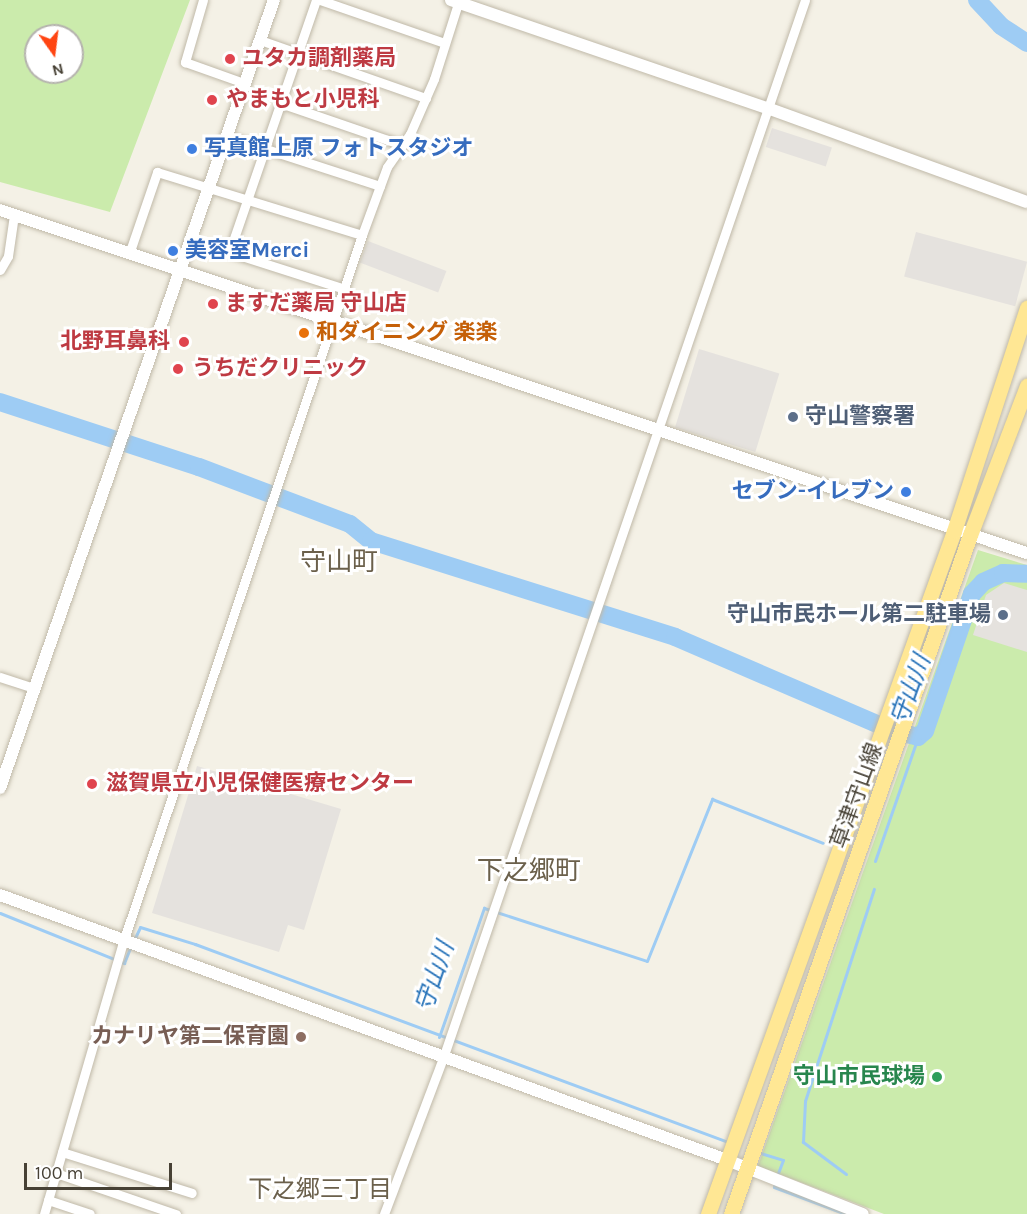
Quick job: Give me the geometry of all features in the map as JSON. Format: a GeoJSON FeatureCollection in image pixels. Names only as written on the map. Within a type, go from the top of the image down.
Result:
{"type":"FeatureCollection","features":[{"type":"Feature","properties":{"kind":"main road","name":"草津守山線"},"geometry":{"type":"LineString","coordinates":[[708,1214],[954,531],[1027,308]]}},
{"type":"Feature","properties":{"kind":"main road","name":"草津守山線"},"geometry":{"type":"LineString","coordinates":[[731,1214],[970,535],[1027,386]]}},
{"type":"Feature","properties":{"kind":"street"},"geometry":{"type":"LineString","coordinates":[[203,0],[184,62],[244,83]]}},
{"type":"Feature","properties":{"kind":"street"},"geometry":{"type":"LineString","coordinates":[[0,788],[274,0]]}},
{"type":"Feature","properties":{"kind":"street"},"geometry":{"type":"LineString","coordinates":[[345,289],[229,252],[297,54],[318,0],[444,43]]}},
{"type":"Feature","properties":{"kind":"street"},"geometry":{"type":"LineString","coordinates":[[384,1214],[443,1058],[660,433],[805,0]]}},
{"type":"Feature","properties":{"kind":"street"},"geometry":{"type":"LineString","coordinates":[[44,1214],[124,939],[362,235],[380,186],[426,98],[456,1],[767,108],[1027,202]]}},
{"type":"Feature","properties":{"kind":"street"},"geometry":{"type":"LineString","coordinates":[[260,40],[426,98]]}},
{"type":"Feature","properties":{"kind":"street"},"geometry":{"type":"LineString","coordinates":[[280,103],[400,144]]}},
{"type":"Feature","properties":{"kind":"street"},"geometry":{"type":"LineString","coordinates":[[226,136],[380,186]]}},
{"type":"Feature","properties":{"kind":"street"},"geometry":{"type":"LineString","coordinates":[[129,254],[157,171],[246,201],[362,235]]}},
{"type":"Feature","properties":{"kind":"street"},"geometry":{"type":"LineString","coordinates":[[0,210],[660,433],[1027,554]]}},
{"type":"Feature","properties":{"kind":"street"},"geometry":{"type":"LineString","coordinates":[[0,270],[8,256],[14,215]]}},
{"type":"Feature","properties":{"kind":"street"},"geometry":{"type":"LineString","coordinates":[[0,677],[33,688]]}},
{"type":"Feature","properties":{"kind":"street"},"geometry":{"type":"LineString","coordinates":[[0,895],[727,1160],[747,1170],[863,1214]]}},
{"type":"Feature","properties":{"kind":"street"},"geometry":{"type":"LineString","coordinates":[[62,1152],[192,1193]]}},
{"type":"Feature","properties":{"kind":"street"},"geometry":{"type":"LineString","coordinates":[[56,1173],[176,1214]]}},
{"type":"Feature","properties":{"kind":"street"},"geometry":{"type":"LineString","coordinates":[[48,1200],[90,1214]]}},
{"type":"Feature","properties":{"kind":"green space"},"geometry":{"type":"Polygon","coordinates":[[[0,0],[190,0],[110,212],[0,182],[0,0]]]}},
{"type":"Feature","properties":{"kind":"green space"},"geometry":{"type":"Polygon","coordinates":[[[978,550],[1027,565],[1027,1214],[884,1214],[758,1166],[978,550]]]}},
{"type":"Feature","properties":{"kind":"shaded area"},"geometry":{"type":"Polygon","coordinates":[[[772,128],[832,147],[826,166],[766,147],[772,128]]]}},
{"type":"Feature","properties":{"kind":"shaded area"},"geometry":{"type":"Polygon","coordinates":[[[916,232],[1027,262],[1015,306],[904,276],[916,232]]]}},
{"type":"Feature","properties":{"kind":"shaded area"},"geometry":{"type":"Polygon","coordinates":[[[368,241],[446,271],[438,293],[360,262],[368,241]]]}},
{"type":"Feature","properties":{"kind":"shaded area"},"geometry":{"type":"Polygon","coordinates":[[[699,349],[779,374],[755,452],[675,427],[699,349]]]}},
{"type":"Feature","properties":{"kind":"shaded area","name":"守山市民ホール第二駐車場"},"geometry":{"type":"Polygon","coordinates":[[[1004,583],[1027,590],[1027,652],[973,635],[986,595],[1004,583]]]}},
{"type":"Feature","properties":{"kind":"shaded area"},"geometry":{"type":"Polygon","coordinates":[[[197,766],[341,809],[304,930],[288,925],[279,952],[152,913],[197,766]]]}},
{"type":"Feature","properties":{"kind":"waterway"},"geometry":{"type":"LineString","coordinates":[[977,0],[1001,26],[1027,43]]}},
{"type":"Feature","properties":{"kind":"waterway"},"geometry":{"type":"LineString","coordinates":[[0,402],[199,467],[350,524],[371,541],[675,637],[893,731],[918,737],[925,731],[972,594],[983,582],[1003,573],[1027,574]]}},
{"type":"Feature","properties":{"kind":"waterway","name":"守山川"},"geometry":{"type":"LineString","coordinates":[[875,861],[918,737]]}},
{"type":"Feature","properties":{"kind":"waterway","name":"守山川"},"geometry":{"type":"LineString","coordinates":[[439,1037],[484,908],[647,961],[712,799],[823,843]]}},
{"type":"Feature","properties":{"kind":"waterway"},"geometry":{"type":"LineString","coordinates":[[846,1174],[803,1142],[805,1101],[874,889]]}},
{"type":"Feature","properties":{"kind":"waterway","name":"守山川"},"geometry":{"type":"LineString","coordinates":[[0,913],[124,963],[131,946]]}},
{"type":"Feature","properties":{"kind":"waterway","name":"守山川"},"geometry":{"type":"LineString","coordinates":[[134,940],[140,927],[195,944],[728,1142]]}},
{"type":"Feature","properties":{"kind":"waterway"},"geometry":{"type":"LineString","coordinates":[[757,1152],[783,1160],[777,1176]]}},
{"type":"Feature","properties":{"kind":"waterway"},"geometry":{"type":"LineString","coordinates":[[775,1182],[774,1187],[846,1214]]}},
{"type":"Feature","properties":{"kind":"place","name":"ユタカ調剤薬局"},"geometry":{"type":"Point","coordinates":[230,59]}},
{"type":"Feature","properties":{"kind":"place","name":"やまもと小児科"},"geometry":{"type":"Point","coordinates":[212,100]}},
{"type":"Feature","properties":{"kind":"place","name":"写真館上原 フォトスタジオ"},"geometry":{"type":"Point","coordinates":[192,149]}},
{"type":"Feature","properties":{"kind":"place","name":"美容室Merci"},"geometry":{"type":"Point","coordinates":[173,251]}},
{"type":"Feature","properties":{"kind":"place","name":"ますだ薬局 守山店"},"geometry":{"type":"Point","coordinates":[213,304]}},
{"type":"Feature","properties":{"kind":"place","name":"和ダイニング 楽楽"},"geometry":{"type":"Point","coordinates":[304,333]}},
{"type":"Feature","properties":{"kind":"place","name":"北野耳鼻科"},"geometry":{"type":"Point","coordinates":[184,342]}},
{"type":"Feature","properties":{"kind":"place","name":"うちだクリニック"},"geometry":{"type":"Point","coordinates":[178,369]}},
{"type":"Feature","properties":{"kind":"place","name":"守山警察署"},"geometry":{"type":"Point","coordinates":[793,417]}},
{"type":"Feature","properties":{"kind":"place","name":"セブン-イレブン"},"geometry":{"type":"Point","coordinates":[906,492]}},
{"type":"Feature","properties":{"kind":"place","name":"守山市民ホール第二駐車場"},"geometry":{"type":"Point","coordinates":[1003,615]}},
{"type":"Feature","properties":{"kind":"place","name":"滋賀県立小児保健医療センター"},"geometry":{"type":"Point","coordinates":[92,784]}},
{"type":"Feature","properties":{"kind":"place","name":"カナリヤ第二保育園"},"geometry":{"type":"Point","coordinates":[301,1037]}},
{"type":"Feature","properties":{"kind":"place","name":"守山市民球場"},"geometry":{"type":"Point","coordinates":[937,1077]}},
{"type":"Feature","properties":{"kind":"district","name":"守山町"},"geometry":{"type":"Point","coordinates":[339,562]}},
{"type":"Feature","properties":{"kind":"district","name":"下之郷町"},"geometry":{"type":"Point","coordinates":[529,871]}},
{"type":"Feature","properties":{"kind":"district","name":"下之郷三丁目"},"geometry":{"type":"Point","coordinates":[320,1190]}}]}
